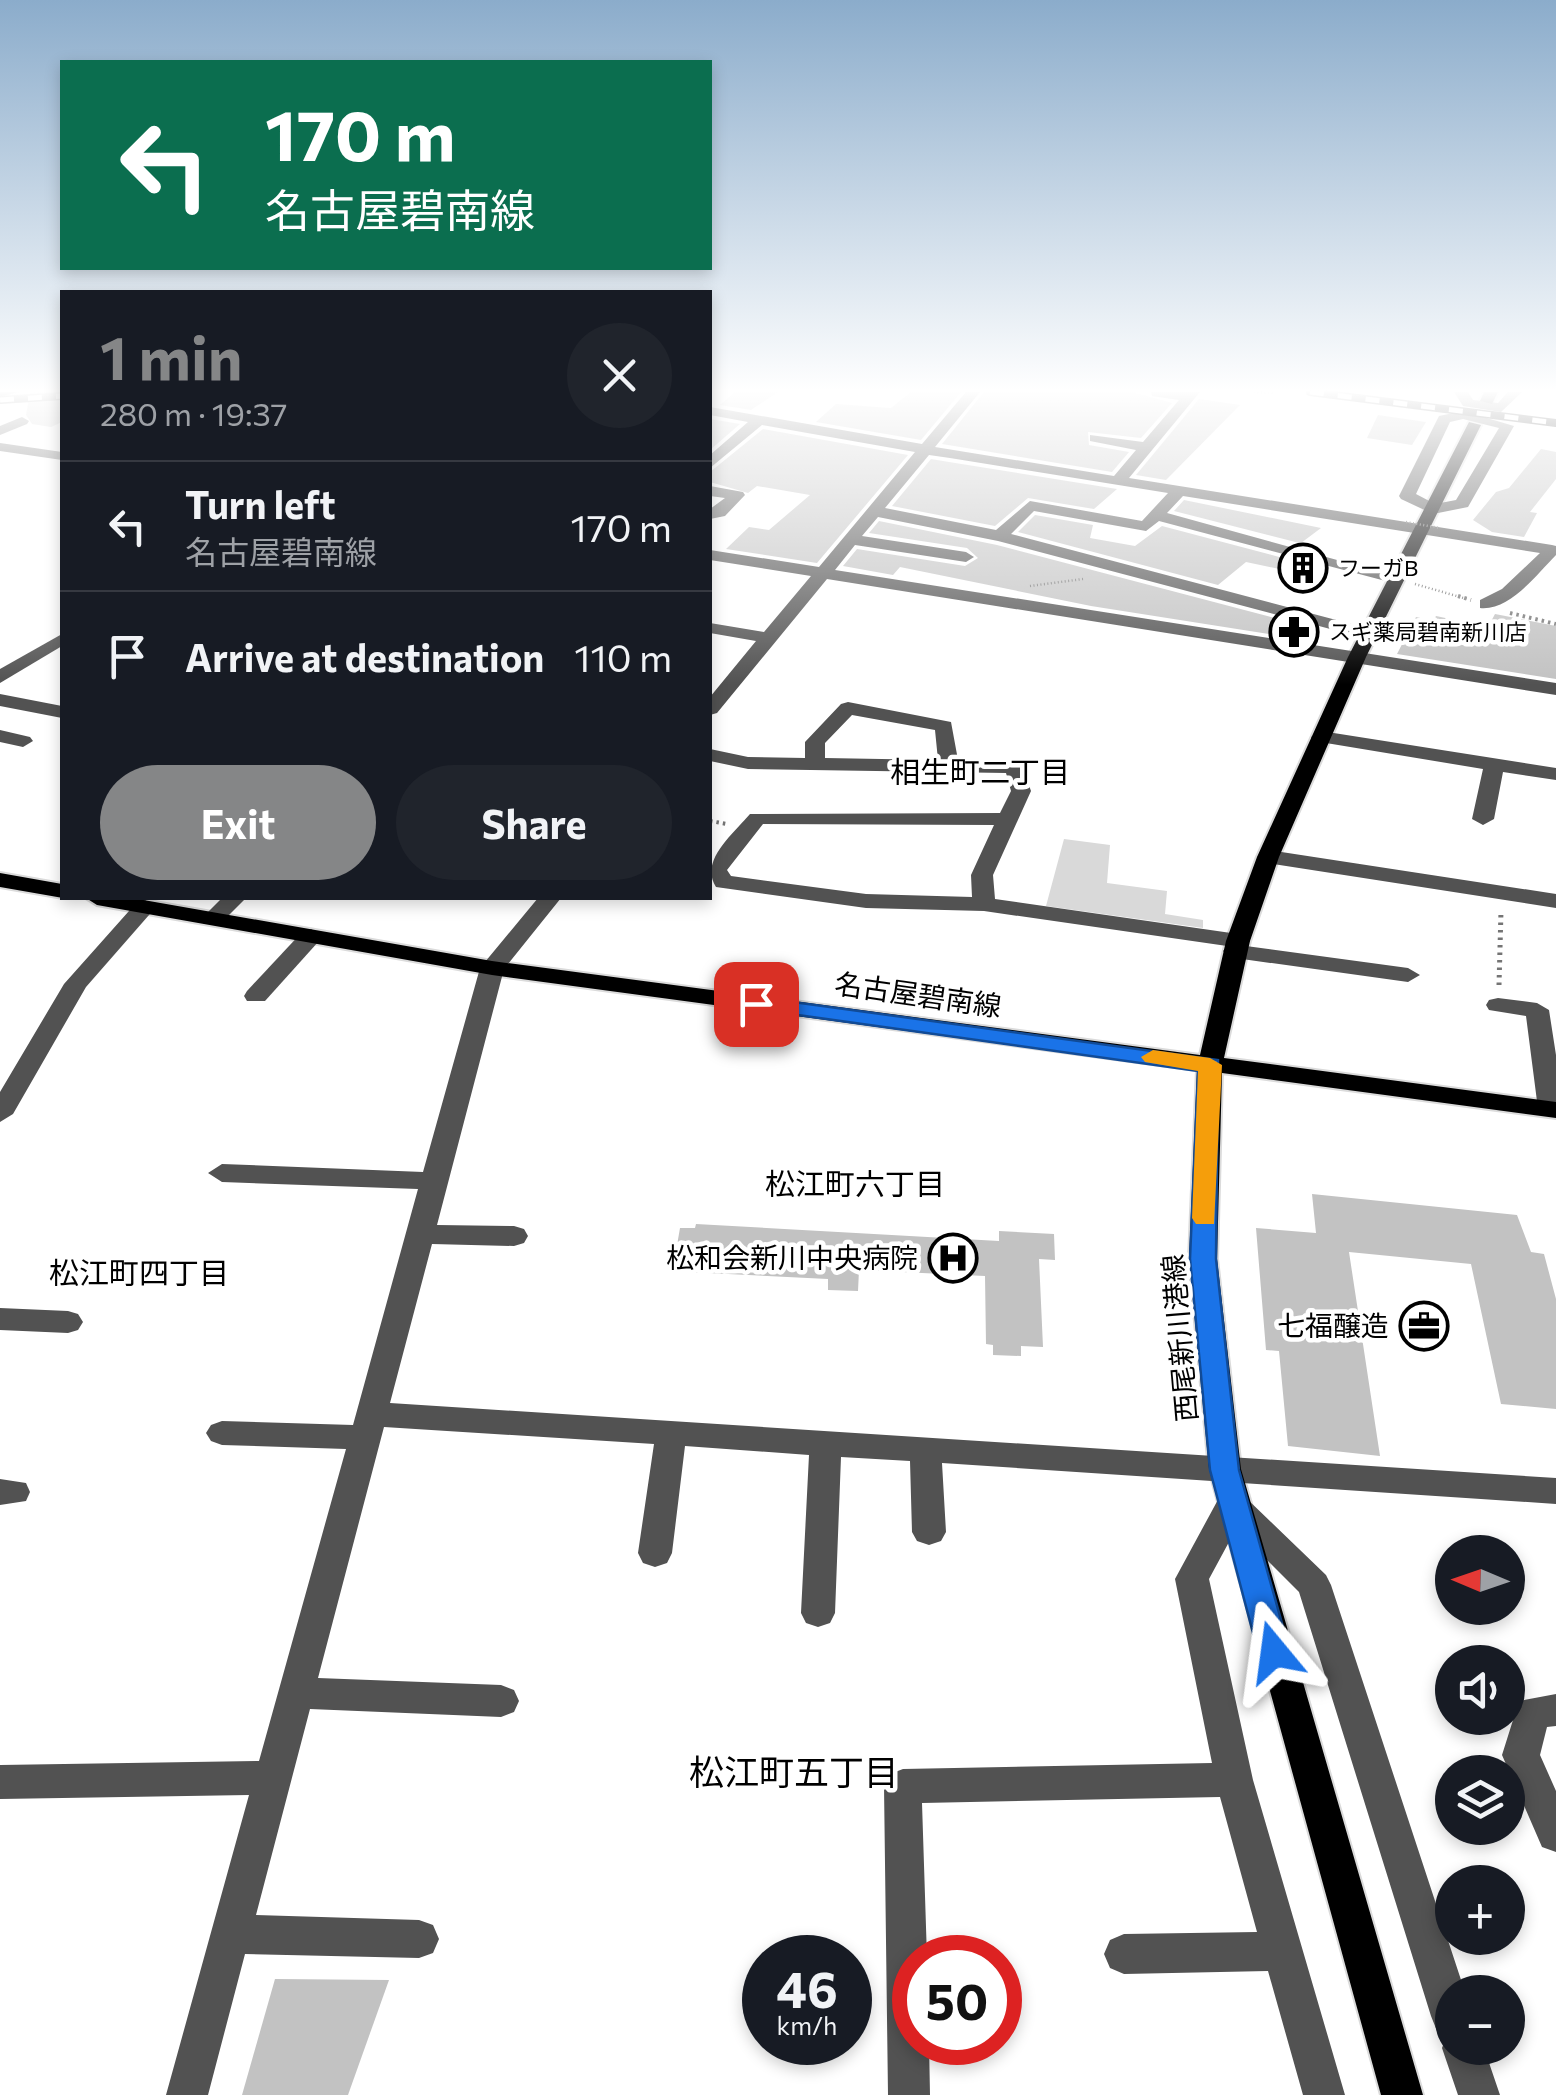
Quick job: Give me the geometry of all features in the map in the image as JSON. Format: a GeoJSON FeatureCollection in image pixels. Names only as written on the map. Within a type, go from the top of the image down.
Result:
{"type":"FeatureCollection","features":[{"type":"Feature","properties":{"kind":"main road","name":"西尾新川港線"},"geometry":{"type":"LineString","coordinates":[[1402,2095],[1228,1487],[1203,1259],[1210,1065],[1236,946],[1268,858],[1321,737],[1441,490]]}},
{"type":"Feature","properties":{"kind":"main road"},"geometry":{"type":"LineString","coordinates":[[0,880],[60,891]]}},
{"type":"Feature","properties":{"kind":"main road","name":"名古屋碧南線"},"geometry":{"type":"LineString","coordinates":[[108,900],[492,968],[1554,1109]]}},
{"type":"Feature","properties":{"kind":"street"},"geometry":{"type":"LineString","coordinates":[[712,707],[892,490]]}},
{"type":"Feature","properties":{"kind":"street"},"geometry":{"type":"LineString","coordinates":[[1166,490],[1425,522],[1552,550],[1508,592],[1486,604]]}},
{"type":"Feature","properties":{"kind":"street"},"geometry":{"type":"LineString","coordinates":[[1410,490],[1407,496],[1425,522]]}},
{"type":"Feature","properties":{"kind":"street"},"geometry":{"type":"LineString","coordinates":[[1425,522],[1462,504],[1470,490]]}},
{"type":"Feature","properties":{"kind":"street"},"geometry":{"type":"LineString","coordinates":[[712,492],[737,496],[719,513],[712,514]]}},
{"type":"Feature","properties":{"kind":"street"},"geometry":{"type":"LineString","coordinates":[[1000,536],[1030,506],[1146,526],[1178,492]]}},
{"type":"Feature","properties":{"kind":"street"},"geometry":{"type":"LineString","coordinates":[[874,511],[1000,536],[1362,646],[1556,689]]}},
{"type":"Feature","properties":{"kind":"street"},"geometry":{"type":"LineString","coordinates":[[1158,516],[1397,579]]}},
{"type":"Feature","properties":{"kind":"street"},"geometry":{"type":"LineString","coordinates":[[851,539],[966,557]]}},
{"type":"Feature","properties":{"kind":"street"},"geometry":{"type":"LineString","coordinates":[[712,555],[1362,646]]}},
{"type":"Feature","properties":{"kind":"street"},"geometry":{"type":"LineString","coordinates":[[712,628],[768,638]]}},
{"type":"Feature","properties":{"kind":"street"},"geometry":{"type":"LineString","coordinates":[[0,677],[60,639]]}},
{"type":"Feature","properties":{"kind":"street"},"geometry":{"type":"LineString","coordinates":[[0,700],[60,712]]}},
{"type":"Feature","properties":{"kind":"street"},"geometry":{"type":"LineString","coordinates":[[815,764],[815,742],[848,708],[944,726],[948,764]]}},
{"type":"Feature","properties":{"kind":"street"},"geometry":{"type":"LineString","coordinates":[[0,736],[22,741]]}},
{"type":"Feature","properties":{"kind":"street"},"geometry":{"type":"LineString","coordinates":[[1321,737],[1556,774]]}},
{"type":"Feature","properties":{"kind":"street"},"geometry":{"type":"LineString","coordinates":[[712,756],[748,763],[1014,767],[1021,791],[982,875],[984,904]]}},
{"type":"Feature","properties":{"kind":"street"},"geometry":{"type":"LineString","coordinates":[[1483,819],[1494,764]]}},
{"type":"Feature","properties":{"kind":"street"},"geometry":{"type":"LineString","coordinates":[[1008,819],[757,818],[716,870],[724,882],[866,901],[984,904],[1408,975]]}},
{"type":"Feature","properties":{"kind":"street"},"geometry":{"type":"LineString","coordinates":[[1268,858],[1556,901]]}},
{"type":"Feature","properties":{"kind":"street"},"geometry":{"type":"LineString","coordinates":[[212,918],[233,900]]}},
{"type":"Feature","properties":{"kind":"street"},"geometry":{"type":"LineString","coordinates":[[187,2095],[492,968],[548,900]]}},
{"type":"Feature","properties":{"kind":"street"},"geometry":{"type":"LineString","coordinates":[[0,1114],[76,984],[145,906]]}},
{"type":"Feature","properties":{"kind":"street"},"geometry":{"type":"LineString","coordinates":[[256,996],[311,936]]}},
{"type":"Feature","properties":{"kind":"street"},"geometry":{"type":"LineString","coordinates":[[1498,1005],[1537,1010],[1554,1109]]}},
{"type":"Feature","properties":{"kind":"street"},"geometry":{"type":"LineString","coordinates":[[222,1173],[434,1181]]}},
{"type":"Feature","properties":{"kind":"street"},"geometry":{"type":"LineString","coordinates":[[420,1234],[514,1236]]}},
{"type":"Feature","properties":{"kind":"street"},"geometry":{"type":"LineString","coordinates":[[0,1318],[68,1322]]}},
{"type":"Feature","properties":{"kind":"street"},"geometry":{"type":"LineString","coordinates":[[222,1434],[368,1426],[672,1433],[925,1449],[1228,1487],[1556,1491]]}},
{"type":"Feature","properties":{"kind":"street"},"geometry":{"type":"LineString","coordinates":[[655,1553],[672,1433]]}},
{"type":"Feature","properties":{"kind":"street"},"geometry":{"type":"LineString","coordinates":[[818,1613],[826,1443]]}},
{"type":"Feature","properties":{"kind":"street"},"geometry":{"type":"LineString","coordinates":[[925,1449],[929,1532]]}},
{"type":"Feature","properties":{"kind":"street"},"geometry":{"type":"LineString","coordinates":[[1228,1487],[1192,1580],[1234,1780],[1324,2095]]}},
{"type":"Feature","properties":{"kind":"street"},"geometry":{"type":"LineString","coordinates":[[1228,1487],[1314,1585],[1439,1975]]}},
{"type":"Feature","properties":{"kind":"street"},"geometry":{"type":"LineString","coordinates":[[293,1693],[502,1701]]}},
{"type":"Feature","properties":{"kind":"street"},"geometry":{"type":"LineString","coordinates":[[1556,1710],[1532,1712],[1521,1756],[1556,1834]]}},
{"type":"Feature","properties":{"kind":"street"},"geometry":{"type":"LineString","coordinates":[[0,1782],[270,1778]]}},
{"type":"Feature","properties":{"kind":"street"},"geometry":{"type":"LineString","coordinates":[[908,2095],[903,1786],[1234,1780]]}},
{"type":"Feature","properties":{"kind":"street"},"geometry":{"type":"LineString","coordinates":[[229,1934],[419,1939]]}},
{"type":"Feature","properties":{"kind":"street"},"geometry":{"type":"LineString","coordinates":[[1124,1954],[1284,1952]]}},
{"type":"Feature","properties":{"kind":"street"},"geometry":{"type":"LineString","coordinates":[[1468,2065],[1478,2095]]}},
{"type":"Feature","properties":{"kind":"path"},"geometry":{"type":"LineString","coordinates":[[1498,1005],[1501,893]]}},
{"type":"Feature","properties":{"kind":"shaded area"},"geometry":{"type":"Polygon","coordinates":[[[1064,839],[1110,845],[1107,883],[1167,891],[1165,914],[1203,920],[1203,928],[1046,906],[1064,839]]]}},
{"type":"Feature","properties":{"kind":"building"},"geometry":{"type":"Polygon","coordinates":[[[779,490],[879,490],[817,563],[726,549],[749,527],[769,530],[810,495],[779,490]]]}},
{"type":"Feature","properties":{"kind":"building"},"geometry":{"type":"Polygon","coordinates":[[[905,490],[1116,490],[1094,509],[1028,498],[995,526],[892,506],[905,490]]]}},
{"type":"Feature","properties":{"kind":"building"},"geometry":{"type":"Polygon","coordinates":[[[1548,490],[1530,512],[1537,513],[1524,537],[1492,532],[1473,520],[1496,492],[1548,490]]]}},
{"type":"Feature","properties":{"kind":"building"},"geometry":{"type":"Polygon","coordinates":[[[1184,500],[1321,528],[1301,543],[1323,549],[1174,511],[1184,500]]]}},
{"type":"Feature","properties":{"kind":"building"},"geometry":{"type":"Polygon","coordinates":[[[1035,515],[1093,525],[1090,538],[1135,546],[1162,526],[1302,563],[1289,571],[1246,562],[1218,585],[1018,532],[1035,515]]]}},
{"type":"Feature","properties":{"kind":"building"},"geometry":{"type":"Polygon","coordinates":[[[879,521],[997,545],[1286,621],[1295,638],[1091,606],[900,567],[893,575],[843,566],[857,549],[965,566],[978,558],[967,548],[869,533],[879,521]]]}},
{"type":"Feature","properties":{"kind":"building"},"geometry":{"type":"Polygon","coordinates":[[[1495,614],[1556,626],[1556,679],[1397,654],[1416,617],[1433,621],[1436,616],[1488,627],[1495,614]]]}},
{"type":"Feature","properties":{"kind":"building"},"geometry":{"type":"Polygon","coordinates":[[[1312,1194],[1517,1215],[1531,1252],[1544,1254],[1556,1299],[1556,1409],[1501,1404],[1471,1264],[1349,1252],[1380,1456],[1288,1446],[1279,1351],[1266,1350],[1256,1228],[1316,1233],[1312,1194]]]}},
{"type":"Feature","properties":{"kind":"building"},"geometry":{"type":"Polygon","coordinates":[[[696,1224],[999,1241],[999,1231],[1054,1234],[1055,1260],[1039,1259],[1043,1347],[1021,1346],[1021,1356],[993,1355],[993,1345],[986,1344],[985,1276],[859,1270],[858,1291],[828,1290],[828,1279],[687,1272],[690,1252],[676,1251],[680,1228],[695,1228],[696,1224]]]}},
{"type":"Feature","properties":{"kind":"building"},"geometry":{"type":"Polygon","coordinates":[[[275,1979],[389,1980],[348,2095],[242,2095],[275,1979]]]}},
{"type":"Feature","properties":{"kind":"slow traffic"},"geometry":{"type":"LineString","coordinates":[[1153,1057],[1210,1065],[1205,1218]]}},
{"type":"Feature","properties":{"kind":"place","name":"フーガB"},"geometry":{"type":"Point","coordinates":[1303,568]}},
{"type":"Feature","properties":{"kind":"place","name":"スギ薬局碧南新川店"},"geometry":{"type":"Point","coordinates":[1294,632]}},
{"type":"Feature","properties":{"kind":"place","name":"松和会新川中央病院"},"geometry":{"type":"Point","coordinates":[953,1258]}},
{"type":"Feature","properties":{"kind":"place","name":"七福醸造"},"geometry":{"type":"Point","coordinates":[1424,1326]}},
{"type":"Feature","properties":{"kind":"district","name":"相生町二丁目"},"geometry":{"type":"Point","coordinates":[980,773]}},
{"type":"Feature","properties":{"kind":"district","name":"松江町六丁目"},"geometry":{"type":"Point","coordinates":[855,1185]}},
{"type":"Feature","properties":{"kind":"district","name":"松江町四丁目"},"geometry":{"type":"Point","coordinates":[139,1274]}},
{"type":"Feature","properties":{"kind":"district","name":"松江町五丁目"},"geometry":{"type":"Point","coordinates":[794,1773]}},
{"type":"Feature","properties":{"kind":"route"},"geometry":{"type":"LineString","coordinates":[[756,1004],[1210,1065],[1203,1259],[1225,1470],[1274,1652]]}}]}
